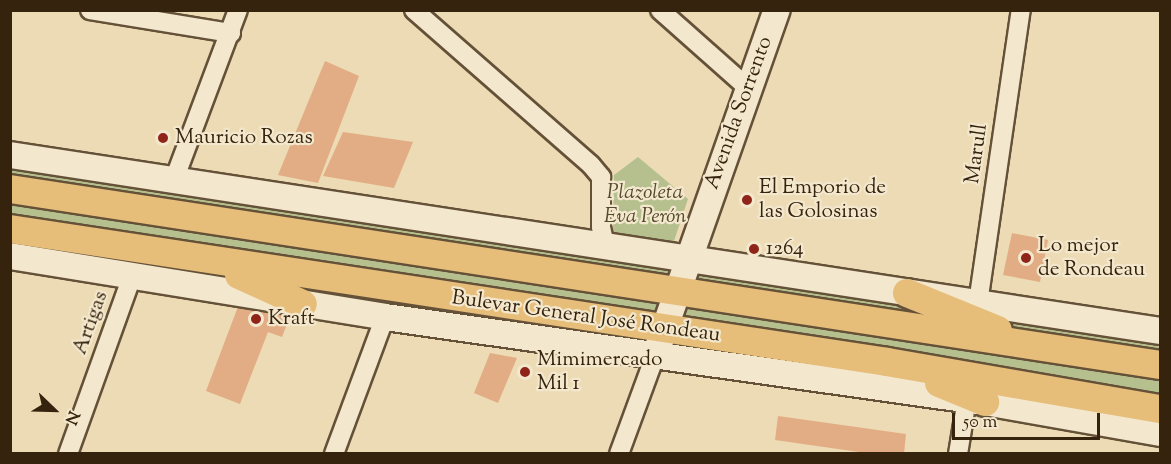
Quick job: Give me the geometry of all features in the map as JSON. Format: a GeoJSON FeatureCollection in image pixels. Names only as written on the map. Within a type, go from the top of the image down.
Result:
{"type":"FeatureCollection","features":[{"type":"Feature","properties":{"kind":"main road","name":"Avenida Sorrento"},"geometry":{"type":"LineString","coordinates":[[655,356],[687,258],[777,10]]}},
{"type":"Feature","properties":{"kind":"main road"},"geometry":{"type":"LineString","coordinates":[[10,155],[1161,331]]}},
{"type":"Feature","properties":{"kind":"main road","name":"Bulevar General José Rondeau"},"geometry":{"type":"LineString","coordinates":[[10,189],[676,293],[1161,365]]}},
{"type":"Feature","properties":{"kind":"main road","name":"Bulevar General José Rondeau"},"geometry":{"type":"LineString","coordinates":[[10,229],[210,262],[887,362],[1161,409]]}},
{"type":"Feature","properties":{"kind":"main road","name":"Bulevar General José Rondeau"},"geometry":{"type":"LineString","coordinates":[[10,256],[385,317],[976,400],[1161,433]]}},
{"type":"Feature","properties":{"kind":"main road"},"geometry":{"type":"LineString","coordinates":[[210,262],[303,304]]}},
{"type":"Feature","properties":{"kind":"main road"},"geometry":{"type":"LineString","coordinates":[[907,293],[1039,347]]}},
{"type":"Feature","properties":{"kind":"main road"},"geometry":{"type":"LineString","coordinates":[[887,362],[976,400]]}},
{"type":"Feature","properties":{"kind":"street"},"geometry":{"type":"LineString","coordinates":[[90,10],[231,33]]}},
{"type":"Feature","properties":{"kind":"street"},"geometry":{"type":"LineString","coordinates":[[174,180],[238,10]]}},
{"type":"Feature","properties":{"kind":"street"},"geometry":{"type":"LineString","coordinates":[[414,10],[591,165],[601,177],[605,246]]}},
{"type":"Feature","properties":{"kind":"street"},"geometry":{"type":"LineString","coordinates":[[660,10],[747,88]]}},
{"type":"Feature","properties":{"kind":"street","name":"Marull"},"geometry":{"type":"LineString","coordinates":[[978,303],[1021,10]]}},
{"type":"Feature","properties":{"kind":"street","name":"Artigas"},"geometry":{"type":"LineString","coordinates":[[68,453],[132,276]]}},
{"type":"Feature","properties":{"kind":"street"},"geometry":{"type":"LineString","coordinates":[[334,453],[385,317]]}},
{"type":"Feature","properties":{"kind":"street","name":"Avenida Sorrento"},"geometry":{"type":"LineString","coordinates":[[620,453],[655,356]]}},
{"type":"Feature","properties":{"kind":"street"},"geometry":{"type":"LineString","coordinates":[[958,453],[976,400]]}},
{"type":"Feature","properties":{"kind":"green space"},"geometry":{"type":"Polygon","coordinates":[[[10,155],[1160,331],[1160,433],[11,256],[10,155]]]}},
{"type":"Feature","properties":{"kind":"green space","name":"Plazoleta Eva Perón"},"geometry":{"type":"Polygon","coordinates":[[[638,157],[688,199],[673,244],[613,232],[614,175],[638,157]]]}},
{"type":"Feature","properties":{"kind":"building"},"geometry":{"type":"Polygon","coordinates":[[[325,61],[359,76],[318,183],[278,175],[325,61]]]}},
{"type":"Feature","properties":{"kind":"building"},"geometry":{"type":"Polygon","coordinates":[[[343,132],[413,142],[394,188],[323,176],[343,132]]]}},
{"type":"Feature","properties":{"kind":"building","name":"Lo mejor de Rondeau"},"geometry":{"type":"Polygon","coordinates":[[[1012,233],[1048,240],[1040,282],[1003,275],[1012,233]]]}},
{"type":"Feature","properties":{"kind":"building"},"geometry":{"type":"Polygon","coordinates":[[[239,304],[292,311],[282,337],[268,332],[240,404],[206,391],[239,304]]]}},
{"type":"Feature","properties":{"kind":"building"},"geometry":{"type":"Polygon","coordinates":[[[490,353],[517,358],[498,403],[474,393],[490,353]]]}},
{"type":"Feature","properties":{"kind":"building"},"geometry":{"type":"Polygon","coordinates":[[[778,416],[906,434],[904,454],[873,454],[775,440],[778,416]]]}},
{"type":"Feature","properties":{"kind":"place","name":"Mauricio Rozas"},"geometry":{"type":"Point","coordinates":[163,138]}},
{"type":"Feature","properties":{"kind":"place","name":"El Emporio de las Golosinas"},"geometry":{"type":"Point","coordinates":[747,200]}},
{"type":"Feature","properties":{"kind":"place","name":"1264"},"geometry":{"type":"Point","coordinates":[754,249]}},
{"type":"Feature","properties":{"kind":"place","name":"Lo mejor de Rondeau"},"geometry":{"type":"Point","coordinates":[1026,258]}},
{"type":"Feature","properties":{"kind":"place","name":"Kraft"},"geometry":{"type":"Point","coordinates":[256,319]}},
{"type":"Feature","properties":{"kind":"place","name":"Mimimercado Mil 1"},"geometry":{"type":"Point","coordinates":[525,372]}}]}
